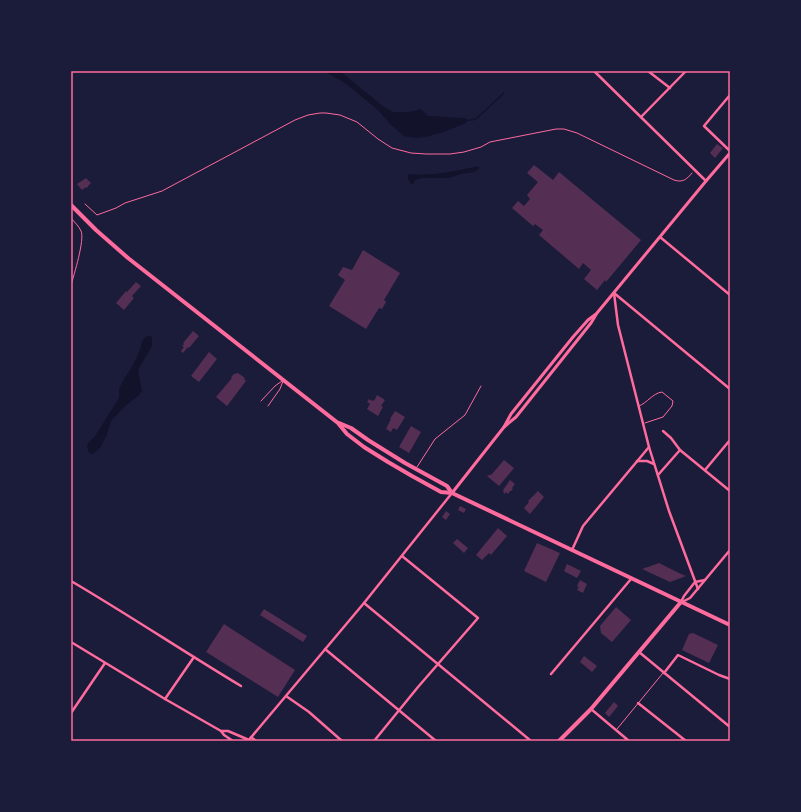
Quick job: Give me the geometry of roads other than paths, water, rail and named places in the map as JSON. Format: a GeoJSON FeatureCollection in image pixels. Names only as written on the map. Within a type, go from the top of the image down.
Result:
{"type":"FeatureCollection","features":[{"type":"Feature","properties":{"kind":"main road"},"geometry":{"type":"LineString","coordinates":[[71,204],[110,242],[338,423],[347,434],[364,447],[401,470],[442,492],[452,493],[730,625]]}},
{"type":"Feature","properties":{"kind":"main road"},"geometry":{"type":"LineString","coordinates":[[338,423],[351,428],[368,440],[447,486],[452,493]]}},
{"type":"Feature","properties":{"kind":"main road"},"geometry":{"type":"LineString","coordinates":[[559,741],[591,709],[681,602]]}},
{"type":"Feature","properties":{"kind":"street"},"geometry":{"type":"LineString","coordinates":[[594,71],[706,181]]}},
{"type":"Feature","properties":{"kind":"street"},"geometry":{"type":"LineString","coordinates":[[648,71],[670,88]]}},
{"type":"Feature","properties":{"kind":"street"},"geometry":{"type":"LineString","coordinates":[[641,117],[686,71]]}},
{"type":"Feature","properties":{"kind":"street"},"geometry":{"type":"LineString","coordinates":[[504,427],[516,417],[597,313],[730,152],[704,126],[730,95]]}},
{"type":"Feature","properties":{"kind":"street"},"geometry":{"type":"LineString","coordinates":[[660,237],[730,295]]}},
{"type":"Feature","properties":{"kind":"street"},"geometry":{"type":"LineString","coordinates":[[614,293],[730,390]]}},
{"type":"Feature","properties":{"kind":"street"},"geometry":{"type":"LineString","coordinates":[[614,293],[618,325],[649,447],[669,511],[698,589]]}},
{"type":"Feature","properties":{"kind":"street"},"geometry":{"type":"LineString","coordinates":[[249,739],[402,556],[504,427],[511,414],[573,337],[588,320],[597,313]]}},
{"type":"Feature","properties":{"kind":"street"},"geometry":{"type":"LineString","coordinates":[[663,431],[671,438],[680,450],[730,491]]}},
{"type":"Feature","properties":{"kind":"street"},"geometry":{"type":"LineString","coordinates":[[705,470],[730,440]]}},
{"type":"Feature","properties":{"kind":"street"},"geometry":{"type":"LineString","coordinates":[[572,550],[583,526],[649,447]]}},
{"type":"Feature","properties":{"kind":"street"},"geometry":{"type":"LineString","coordinates":[[658,475],[680,450]]}},
{"type":"Feature","properties":{"kind":"street"},"geometry":{"type":"LineString","coordinates":[[636,461],[646,461],[654,464]]}},
{"type":"Feature","properties":{"kind":"street"},"geometry":{"type":"LineString","coordinates":[[681,602],[690,598],[730,550]]}},
{"type":"Feature","properties":{"kind":"street"},"geometry":{"type":"LineString","coordinates":[[374,741],[418,687],[478,618],[402,556]]}},
{"type":"Feature","properties":{"kind":"street"},"geometry":{"type":"LineString","coordinates":[[551,674],[631,578]]}},
{"type":"Feature","properties":{"kind":"street"},"geometry":{"type":"LineString","coordinates":[[681,602],[695,582],[705,580]]}},
{"type":"Feature","properties":{"kind":"street"},"geometry":{"type":"LineString","coordinates":[[71,581],[241,686]]}},
{"type":"Feature","properties":{"kind":"street"},"geometry":{"type":"LineString","coordinates":[[364,603],[531,741]]}},
{"type":"Feature","properties":{"kind":"street"},"geometry":{"type":"LineString","coordinates":[[71,642],[221,731],[233,741]]}},
{"type":"Feature","properties":{"kind":"street"},"geometry":{"type":"LineString","coordinates":[[325,649],[436,741]]}},
{"type":"Feature","properties":{"kind":"street"},"geometry":{"type":"LineString","coordinates":[[638,652],[730,727]]}},
{"type":"Feature","properties":{"kind":"street"},"geometry":{"type":"LineString","coordinates":[[664,673],[678,655],[730,679]]}},
{"type":"Feature","properties":{"kind":"street"},"geometry":{"type":"LineString","coordinates":[[165,699],[194,657]]}},
{"type":"Feature","properties":{"kind":"street"},"geometry":{"type":"LineString","coordinates":[[71,713],[105,663]]}},
{"type":"Feature","properties":{"kind":"street"},"geometry":{"type":"LineString","coordinates":[[286,696],[309,712],[342,741]]}},
{"type":"Feature","properties":{"kind":"street"},"geometry":{"type":"LineString","coordinates":[[638,703],[686,741]]}},
{"type":"Feature","properties":{"kind":"street"},"geometry":{"type":"LineString","coordinates":[[591,709],[629,741]]}},
{"type":"Feature","properties":{"kind":"street"},"geometry":{"type":"LineString","coordinates":[[221,731],[228,731],[256,741]]}},
{"type":"Feature","properties":{"kind":"lane"},"geometry":{"type":"LineString","coordinates":[[261,401],[283,380]]}},
{"type":"Feature","properties":{"kind":"lane"},"geometry":{"type":"LineString","coordinates":[[268,406],[280,389],[283,380]]}},
{"type":"Feature","properties":{"kind":"lane"},"geometry":{"type":"LineString","coordinates":[[416,469],[435,439],[464,416],[481,386]]}},
{"type":"Feature","properties":{"kind":"lane"},"geometry":{"type":"LineString","coordinates":[[638,406],[642,405],[658,392],[662,392],[673,401],[672,406],[663,418],[643,424]]}},
{"type":"Feature","properties":{"kind":"lane"},"geometry":{"type":"LineString","coordinates":[[616,730],[664,673]]}},
{"type":"Feature","properties":{"kind":"waterway"},"geometry":{"type":"LineString","coordinates":[[465,121],[476,119],[504,93]]}}]}
